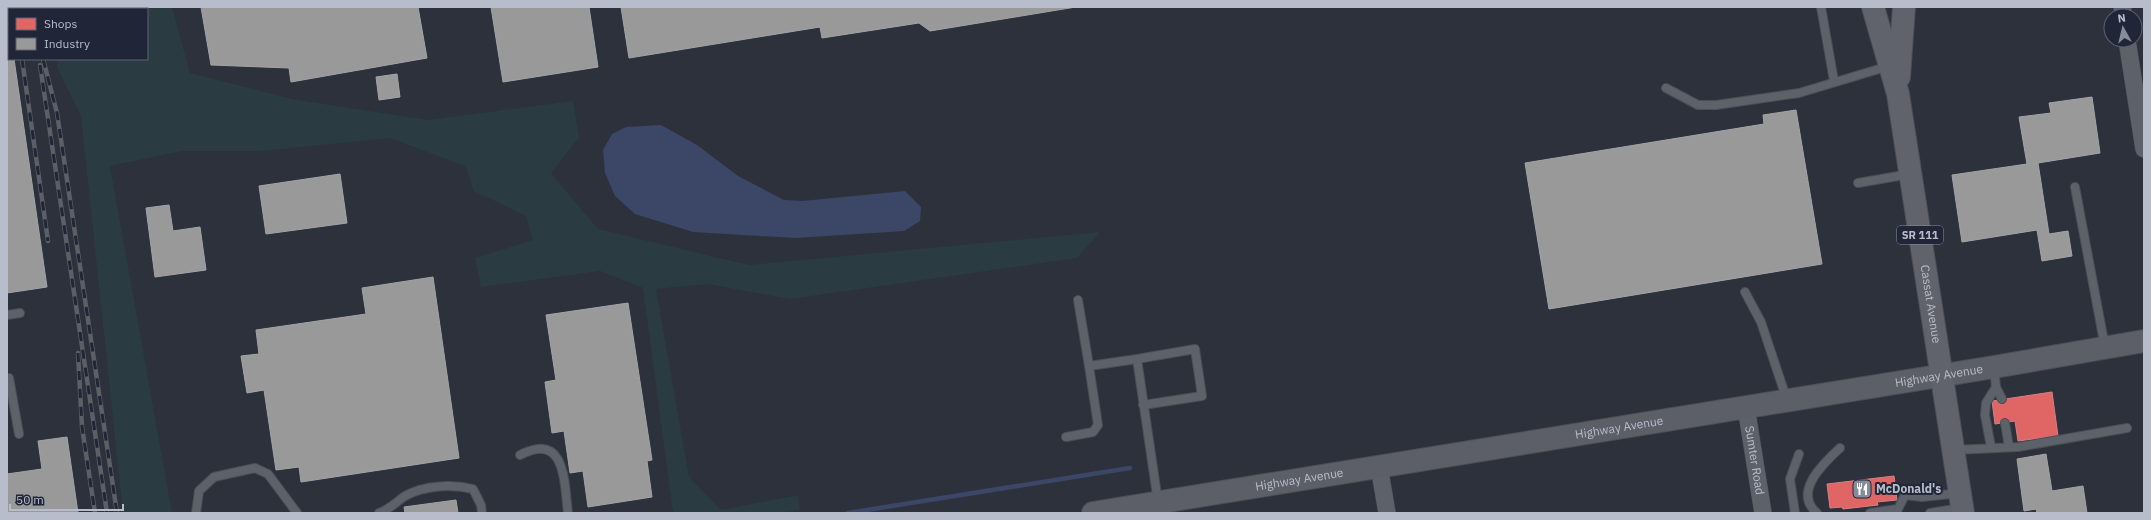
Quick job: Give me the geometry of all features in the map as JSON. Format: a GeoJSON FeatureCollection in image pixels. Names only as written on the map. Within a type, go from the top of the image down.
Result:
{"type":"FeatureCollection","features":[{"type":"Feature","properties":{"kind":"main road","name":"Cassat Avenue"},"geometry":{"type":"LineString","coordinates":[[1873,7],[1898,94],[1962,505]]}},
{"type":"Feature","properties":{"kind":"main road","name":"Cassat Avenue"},"geometry":{"type":"LineString","coordinates":[[1898,94],[1904,7]]}},
{"type":"Feature","properties":{"kind":"street"},"geometry":{"type":"LineString","coordinates":[[2128,48],[2144,149]]}},
{"type":"Feature","properties":{"kind":"street","name":"Highway Avenue"},"geometry":{"type":"LineString","coordinates":[[1093,513],[1941,376],[1995,377],[2105,348],[2144,341]]}},
{"type":"Feature","properties":{"kind":"street","name":"Sumter Road"},"geometry":{"type":"LineString","coordinates":[[1746,407],[1763,513]]}},
{"type":"Feature","properties":{"kind":"street"},"geometry":{"type":"LineString","coordinates":[[1379,466],[1387,513]]}},
{"type":"Feature","properties":{"kind":"lane"},"geometry":{"type":"LineString","coordinates":[[1821,7],[1834,82]]}},
{"type":"Feature","properties":{"kind":"lane"},"geometry":{"type":"LineString","coordinates":[[1666,88],[1698,106],[1712,105],[1799,93],[1890,66]]}},
{"type":"Feature","properties":{"kind":"lane"},"geometry":{"type":"LineString","coordinates":[[1858,183],[1910,174]]}},
{"type":"Feature","properties":{"kind":"lane"},"geometry":{"type":"LineString","coordinates":[[2075,187],[2105,348]]}},
{"type":"Feature","properties":{"kind":"lane"},"geometry":{"type":"LineString","coordinates":[[1745,292],[1761,322],[1787,400]]}},
{"type":"Feature","properties":{"kind":"lane"},"geometry":{"type":"LineString","coordinates":[[1066,437],[1093,432],[1098,425],[1078,300]]}},
{"type":"Feature","properties":{"kind":"lane"},"geometry":{"type":"LineString","coordinates":[[7,315],[20,313]]}},
{"type":"Feature","properties":{"kind":"lane"},"geometry":{"type":"LineString","coordinates":[[1089,366],[1195,349],[1202,396],[1144,405]]}},
{"type":"Feature","properties":{"kind":"lane"},"geometry":{"type":"LineString","coordinates":[[1136,359],[1158,503]]}},
{"type":"Feature","properties":{"kind":"lane"},"geometry":{"type":"LineString","coordinates":[[1995,377],[2002,399]]}},
{"type":"Feature","properties":{"kind":"lane"},"geometry":{"type":"LineString","coordinates":[[1991,447],[1986,415],[1986,404],[1995,377]]}},
{"type":"Feature","properties":{"kind":"lane"},"geometry":{"type":"LineString","coordinates":[[7,379],[9,378],[18,434]]}},
{"type":"Feature","properties":{"kind":"lane"},"geometry":{"type":"LineString","coordinates":[[2005,423],[2009,447]]}},
{"type":"Feature","properties":{"kind":"lane"},"geometry":{"type":"LineString","coordinates":[[1953,450],[2009,447],[2127,428]]}},
{"type":"Feature","properties":{"kind":"lane"},"geometry":{"type":"LineString","coordinates":[[520,455],[533,448],[545,448],[556,456],[561,465],[568,513]]}},
{"type":"Feature","properties":{"kind":"lane"},"geometry":{"type":"LineString","coordinates":[[1817,513],[1808,501],[1807,494],[1809,486],[1824,463],[1840,448]]}},
{"type":"Feature","properties":{"kind":"lane"},"geometry":{"type":"LineString","coordinates":[[1795,513],[1790,479],[1799,454]]}},
{"type":"Feature","properties":{"kind":"lane"},"geometry":{"type":"LineString","coordinates":[[196,513],[199,490],[214,476],[255,468],[268,474],[297,513]]}},
{"type":"Feature","properties":{"kind":"lane"},"geometry":{"type":"LineString","coordinates":[[379,513],[388,510],[406,496],[428,489],[456,485],[473,489],[481,505],[482,513]]}},
{"type":"Feature","properties":{"kind":"lane"},"geometry":{"type":"LineString","coordinates":[[1870,513],[1896,511],[1905,495],[1962,505]]}},
{"type":"Feature","properties":{"kind":"lane"},"geometry":{"type":"LineString","coordinates":[[1930,513],[1962,505]]}},
{"type":"Feature","properties":{"kind":"shaded area"},"geometry":{"type":"Polygon","coordinates":[[[172,7],[190,73],[292,99],[428,120],[573,101],[579,137],[551,173],[598,229],[749,265],[1100,232],[1077,258],[790,299],[707,284],[656,289],[689,477],[721,510],[798,495],[800,510],[779,513],[673,513],[643,288],[600,271],[481,287],[475,258],[533,240],[526,216],[474,191],[465,166],[390,138],[261,151],[182,151],[110,166],[172,513],[123,513],[81,116],[58,69],[56,60],[148,60],[148,8],[46,8],[172,7]]]}},
{"type":"Feature","properties":{"kind":"water"},"geometry":{"type":"Polygon","coordinates":[[[661,125],[697,145],[738,176],[784,200],[802,201],[905,191],[921,207],[920,221],[904,231],[796,238],[693,232],[635,214],[615,196],[605,173],[603,150],[612,134],[626,127],[661,125]]]}},
{"type":"Feature","properties":{"kind":"building: Shops"},"geometry":{"type":"Polygon","coordinates":[[[2052,392],[2058,436],[2018,441],[2015,421],[1995,424],[1992,401],[2052,392]]]}},
{"type":"Feature","properties":{"kind":"building: Shops","name":"McDonald's"},"geometry":{"type":"Polygon","coordinates":[[[1894,476],[1897,500],[1877,502],[1878,505],[1843,509],[1842,507],[1830,508],[1827,484],[1894,476]]]}},
{"type":"Feature","properties":{"kind":"building: Industry"},"geometry":{"type":"Polygon","coordinates":[[[201,7],[418,7],[427,58],[291,82],[289,68],[211,65],[201,7]]]}},
{"type":"Feature","properties":{"kind":"building: Industry"},"geometry":{"type":"Polygon","coordinates":[[[491,7],[589,7],[598,67],[503,82],[491,7]]]}},
{"type":"Feature","properties":{"kind":"building: Industry"},"geometry":{"type":"Polygon","coordinates":[[[621,7],[1076,7],[930,31],[919,23],[822,38],[820,27],[629,58],[621,7]]]}},
{"type":"Feature","properties":{"kind":"building: Industry"},"geometry":{"type":"Polygon","coordinates":[[[7,10],[8,60],[14,60],[47,287],[7,293],[7,10]]]}},
{"type":"Feature","properties":{"kind":"building: Industry"},"geometry":{"type":"Polygon","coordinates":[[[397,74],[400,97],[379,100],[376,77],[397,74]]]}},
{"type":"Feature","properties":{"kind":"building: Industry"},"geometry":{"type":"Polygon","coordinates":[[[2092,97],[2100,153],[2038,163],[2049,234],[2068,231],[2072,256],[2042,261],[2037,230],[1962,242],[1952,175],[2027,164],[2019,117],[2051,113],[2049,103],[2092,97]]]}},
{"type":"Feature","properties":{"kind":"building: Industry"},"geometry":{"type":"Polygon","coordinates":[[[1796,110],[1822,264],[1549,309],[1525,163],[1764,124],[1763,115],[1796,110]]]}},
{"type":"Feature","properties":{"kind":"building: Industry"},"geometry":{"type":"Polygon","coordinates":[[[340,174],[347,223],[266,234],[259,186],[340,174]]]}},
{"type":"Feature","properties":{"kind":"building: Industry"},"geometry":{"type":"Polygon","coordinates":[[[169,205],[173,231],[200,227],[206,270],[155,277],[146,208],[169,205]]]}},
{"type":"Feature","properties":{"kind":"building: Industry"},"geometry":{"type":"Polygon","coordinates":[[[433,277],[459,458],[301,482],[299,467],[276,470],[264,390],[247,393],[241,356],[259,354],[256,330],[366,314],[362,288],[433,277]]]}},
{"type":"Feature","properties":{"kind":"building: Industry"},"geometry":{"type":"Polygon","coordinates":[[[628,303],[652,460],[647,461],[652,497],[588,507],[583,471],[570,473],[564,431],[552,433],[545,382],[556,380],[546,315],[628,303]]]}},
{"type":"Feature","properties":{"kind":"building: Industry"},"geometry":{"type":"Polygon","coordinates":[[[67,437],[78,513],[7,513],[7,474],[42,469],[38,441],[67,437]]]}},
{"type":"Feature","properties":{"kind":"building: Industry"},"geometry":{"type":"Polygon","coordinates":[[[2046,454],[2052,491],[2083,486],[2087,513],[2037,513],[2036,509],[2024,511],[2017,459],[2046,454]]]}},
{"type":"Feature","properties":{"kind":"building: Industry"},"geometry":{"type":"Polygon","coordinates":[[[456,500],[458,513],[405,513],[404,507],[456,500]]]}},
{"type":"Feature","properties":{"kind":"waterway"},"geometry":{"type":"LineString","coordinates":[[848,513],[1130,468]]}},
{"type":"Feature","properties":{"kind":"railway"},"geometry":{"type":"LineString","coordinates":[[22,60],[48,241]]}},
{"type":"Feature","properties":{"kind":"railway"},"geometry":{"type":"LineString","coordinates":[[43,60],[57,113],[117,513]]}},
{"type":"Feature","properties":{"kind":"railway"},"geometry":{"type":"LineString","coordinates":[[40,65],[107,513]]}},
{"type":"Feature","properties":{"kind":"railway"},"geometry":{"type":"LineString","coordinates":[[78,353],[82,427],[95,513]]}},
{"type":"Feature","properties":{"kind":"place","name":"McDonald's"},"geometry":{"type":"Point","coordinates":[1862,489]}}]}
